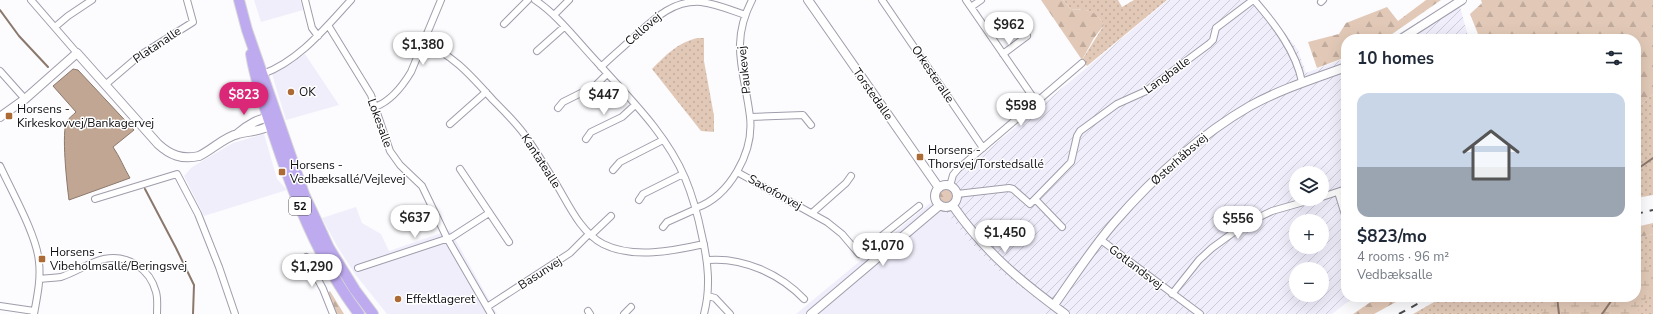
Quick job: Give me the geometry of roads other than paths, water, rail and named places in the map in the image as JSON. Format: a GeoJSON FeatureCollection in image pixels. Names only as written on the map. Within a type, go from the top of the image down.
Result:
{"type":"FeatureCollection","features":[{"type":"Feature","properties":{"kind":"main road","name":"52"},"geometry":{"type":"LineString","coordinates":[[239,0],[247,30],[254,70],[272,121],[329,248],[355,290],[373,314]]}},
{"type":"Feature","properties":{"kind":"main road","name":"52"},"geometry":{"type":"LineString","coordinates":[[247,30],[263,74],[272,121],[283,164],[312,235],[337,283],[359,314]]}},
{"type":"Feature","properties":{"kind":"street"},"geometry":{"type":"LineString","coordinates":[[31,0],[158,144],[171,154],[184,158],[192,158],[205,153],[237,134],[244,127],[272,121]]}},
{"type":"Feature","properties":{"kind":"street"},"geometry":{"type":"LineString","coordinates":[[55,28],[68,16],[92,0]]}},
{"type":"Feature","properties":{"kind":"street","name":"Platanalle"},"geometry":{"type":"LineString","coordinates":[[105,85],[139,56],[193,22],[187,0]]}},
{"type":"Feature","properties":{"kind":"street"},"geometry":{"type":"LineString","coordinates":[[305,0],[312,28],[318,36]]}},
{"type":"Feature","properties":{"kind":"street"},"geometry":{"type":"LineString","coordinates":[[263,74],[298,53],[318,36],[351,0]]}},
{"type":"Feature","properties":{"kind":"street"},"geometry":{"type":"LineString","coordinates":[[375,107],[392,96],[405,82],[411,72],[442,0]]}},
{"type":"Feature","properties":{"kind":"street"},"geometry":{"type":"LineString","coordinates":[[504,24],[528,0]]}},
{"type":"Feature","properties":{"kind":"street"},"geometry":{"type":"LineString","coordinates":[[535,0],[554,15],[649,121],[663,140],[683,174],[696,209],[708,260],[708,296],[704,314]]}},
{"type":"Feature","properties":{"kind":"street"},"geometry":{"type":"LineString","coordinates":[[554,15],[569,0]]}},
{"type":"Feature","properties":{"kind":"street","name":"Paukevej"},"geometry":{"type":"LineString","coordinates":[[663,227],[667,222],[708,202],[727,186],[738,172],[748,143],[750,117],[740,61],[740,38],[746,15],[752,0]]}},
{"type":"Feature","properties":{"kind":"street","name":"Torstedalle"},"geometry":{"type":"LineString","coordinates":[[808,0],[939,188]]}},
{"type":"Feature","properties":{"kind":"street","name":"Orkesteralle"},"geometry":{"type":"LineString","coordinates":[[882,0],[983,148]]}},
{"type":"Feature","properties":{"kind":"street"},"geometry":{"type":"LineString","coordinates":[[966,0],[1037,103]]}},
{"type":"Feature","properties":{"kind":"street"},"geometry":{"type":"LineString","coordinates":[[971,7],[981,0]]}},
{"type":"Feature","properties":{"kind":"street"},"geometry":{"type":"LineString","coordinates":[[1254,0],[1263,10],[1293,54],[1302,82]]}},
{"type":"Feature","properties":{"kind":"street","name":"Langballe"},"geometry":{"type":"LineString","coordinates":[[1035,199],[1071,162],[1077,136],[1080,131],[1117,104],[1146,91],[1209,44],[1213,40],[1216,28],[1254,0]]}},
{"type":"Feature","properties":{"kind":"street"},"geometry":{"type":"LineString","coordinates":[[1409,34],[1460,0]]}},
{"type":"Feature","properties":{"kind":"street","name":"Cellovej"},"geometry":{"type":"LineString","coordinates":[[601,67],[659,14],[673,7],[692,1],[714,4],[746,15]]}},
{"type":"Feature","properties":{"kind":"street","name":"Lokesalle"},"geometry":{"type":"LineString","coordinates":[[328,25],[371,95],[390,150],[400,165],[422,186],[447,238],[492,314]]}},
{"type":"Feature","properties":{"kind":"street"},"geometry":{"type":"LineString","coordinates":[[537,51],[564,26]]}},
{"type":"Feature","properties":{"kind":"street"},"geometry":{"type":"LineString","coordinates":[[1003,54],[1027,36]]}},
{"type":"Feature","properties":{"kind":"street","name":"Kantatealle"},"geometry":{"type":"LineString","coordinates":[[423,43],[454,60],[470,74],[524,133],[581,224],[590,235],[608,246],[628,252],[670,250],[704,244]]}},
{"type":"Feature","properties":{"kind":"street"},"geometry":{"type":"LineString","coordinates":[[0,117],[25,100],[77,53]]}},
{"type":"Feature","properties":{"kind":"street"},"geometry":{"type":"LineString","coordinates":[[950,186],[953,175],[958,169],[1082,63]]}},
{"type":"Feature","properties":{"kind":"street","name":"Østerhåbsvej"},"geometry":{"type":"LineString","coordinates":[[1054,306],[1113,225],[1149,186],[1206,134],[1251,105],[1302,82],[1341,69]]}},
{"type":"Feature","properties":{"kind":"street"},"geometry":{"type":"LineString","coordinates":[[0,71],[25,100]]}},
{"type":"Feature","properties":{"kind":"street"},"geometry":{"type":"LineString","coordinates":[[558,108],[563,102],[595,86],[608,74]]}},
{"type":"Feature","properties":{"kind":"street"},"geometry":{"type":"LineString","coordinates":[[450,124],[486,92]]}},
{"type":"Feature","properties":{"kind":"street"},"geometry":{"type":"LineString","coordinates":[[586,139],[591,132],[622,117],[635,106]]}},
{"type":"Feature","properties":{"kind":"street"},"geometry":{"type":"LineString","coordinates":[[750,117],[802,115],[811,125]]}},
{"type":"Feature","properties":{"kind":"street"},"geometry":{"type":"LineString","coordinates":[[613,170],[620,162],[663,140]]}},
{"type":"Feature","properties":{"kind":"street"},"geometry":{"type":"LineString","coordinates":[[0,166],[37,250],[40,279],[34,312],[0,306]]}},
{"type":"Feature","properties":{"kind":"street"},"geometry":{"type":"LineString","coordinates":[[460,169],[508,242]]}},
{"type":"Feature","properties":{"kind":"street","name":"Saxofonvej"},"geometry":{"type":"LineString","coordinates":[[738,172],[812,213],[834,227],[859,254],[920,206]]}},
{"type":"Feature","properties":{"kind":"street"},"geometry":{"type":"LineString","coordinates":[[94,199],[177,174],[198,214],[219,267],[235,314]]}},
{"type":"Feature","properties":{"kind":"street"},"geometry":{"type":"LineString","coordinates":[[639,200],[643,194],[683,174]]}},
{"type":"Feature","properties":{"kind":"street","name":"Saxofonvej"},"geometry":{"type":"LineString","coordinates":[[812,213],[846,183],[851,176]]}},
{"type":"Feature","properties":{"kind":"street"},"geometry":{"type":"LineString","coordinates":[[942,186],[950,186],[955,189],[957,200],[953,206],[946,207],[940,205],[935,197],[939,188],[942,186]]}},
{"type":"Feature","properties":{"kind":"street"},"geometry":{"type":"LineString","coordinates":[[957,194],[1009,188],[1013,189],[1030,204],[1035,199],[1062,227]]}},
{"type":"Feature","properties":{"kind":"street"},"geometry":{"type":"LineString","coordinates":[[1329,194],[1341,191]]}},
{"type":"Feature","properties":{"kind":"street"},"geometry":{"type":"LineString","coordinates":[[1338,192],[1341,202]]}},
{"type":"Feature","properties":{"kind":"street"},"geometry":{"type":"LineString","coordinates":[[811,314],[940,205]]}},
{"type":"Feature","properties":{"kind":"street"},"geometry":{"type":"LineString","coordinates":[[953,206],[975,236],[1000,263],[1065,314]]}},
{"type":"Feature","properties":{"kind":"street","name":"Gotlandsvej"},"geometry":{"type":"LineString","coordinates":[[1172,294],[1199,260],[1227,236],[1245,224],[1272,211],[1290,206]]}},
{"type":"Feature","properties":{"kind":"street"},"geometry":{"type":"LineString","coordinates":[[358,268],[455,235],[489,213]]}},
{"type":"Feature","properties":{"kind":"street"},"geometry":{"type":"LineString","coordinates":[[590,235],[611,216]]}},
{"type":"Feature","properties":{"kind":"street","name":"Basunvej"},"geometry":{"type":"LineString","coordinates":[[487,307],[570,253],[590,235]]}},
{"type":"Feature","properties":{"kind":"street","name":"Gotlandsvej"},"geometry":{"type":"LineString","coordinates":[[1101,240],[1200,314]]}},
{"type":"Feature","properties":{"kind":"street"},"geometry":{"type":"LineString","coordinates":[[306,256],[323,289],[333,314]]}},
{"type":"Feature","properties":{"kind":"street"},"geometry":{"type":"LineString","coordinates":[[40,279],[60,277],[104,259],[119,258],[133,262],[149,276],[153,283],[157,294],[157,314]]}},
{"type":"Feature","properties":{"kind":"street"},"geometry":{"type":"LineString","coordinates":[[708,260],[736,261],[764,271],[792,287],[804,299]]}},
{"type":"Feature","properties":{"kind":"street"},"geometry":{"type":"LineString","coordinates":[[708,296],[715,298],[730,314]]}},
{"type":"Feature","properties":{"kind":"street"},"geometry":{"type":"LineString","coordinates":[[624,314],[631,307]]}},
{"type":"Feature","properties":{"kind":"waterway"},"geometry":{"type":"LineString","coordinates":[[0,10],[19,36],[48,67]]}},
{"type":"Feature","properties":{"kind":"waterway"},"geometry":{"type":"LineString","coordinates":[[1641,166],[1653,158]]}},
{"type":"Feature","properties":{"kind":"waterway"},"geometry":{"type":"LineString","coordinates":[[145,189],[194,285],[193,314]]}},
{"type":"Feature","properties":{"kind":"waterway"},"geometry":{"type":"LineString","coordinates":[[1558,302],[1559,314]]}},
{"type":"Feature","properties":{"kind":"waterway"},"geometry":{"type":"LineString","coordinates":[[1602,314],[1610,302]]}},
{"type":"Feature","properties":{"kind":"railway"},"geometry":{"type":"LineString","coordinates":[[1641,213],[1653,210]]}},
{"type":"Feature","properties":{"kind":"railway"},"geometry":{"type":"LineString","coordinates":[[1399,314],[1421,302]]}},
{"type":"Feature","properties":{"kind":"place","name":"OK"},"geometry":{"type":"Point","coordinates":[291,92]}},
{"type":"Feature","properties":{"kind":"place","name":"Horsens - Kirkeskovvej/Bankagervej"},"geometry":{"type":"Point","coordinates":[9,116]}},
{"type":"Feature","properties":{"kind":"place","name":"Horsens - Thorsvej/Torstedsallé"},"geometry":{"type":"Point","coordinates":[920,157]}},
{"type":"Feature","properties":{"kind":"place","name":"Horsens - Vedbæksallé/Vejlevej"},"geometry":{"type":"Point","coordinates":[282,172]}},
{"type":"Feature","properties":{"kind":"place","name":"Horsens - Vibeholmsallé/Beringsvej"},"geometry":{"type":"Point","coordinates":[42,259]}},
{"type":"Feature","properties":{"kind":"place","name":"Effektlageret"},"geometry":{"type":"Point","coordinates":[398,299]}}]}
